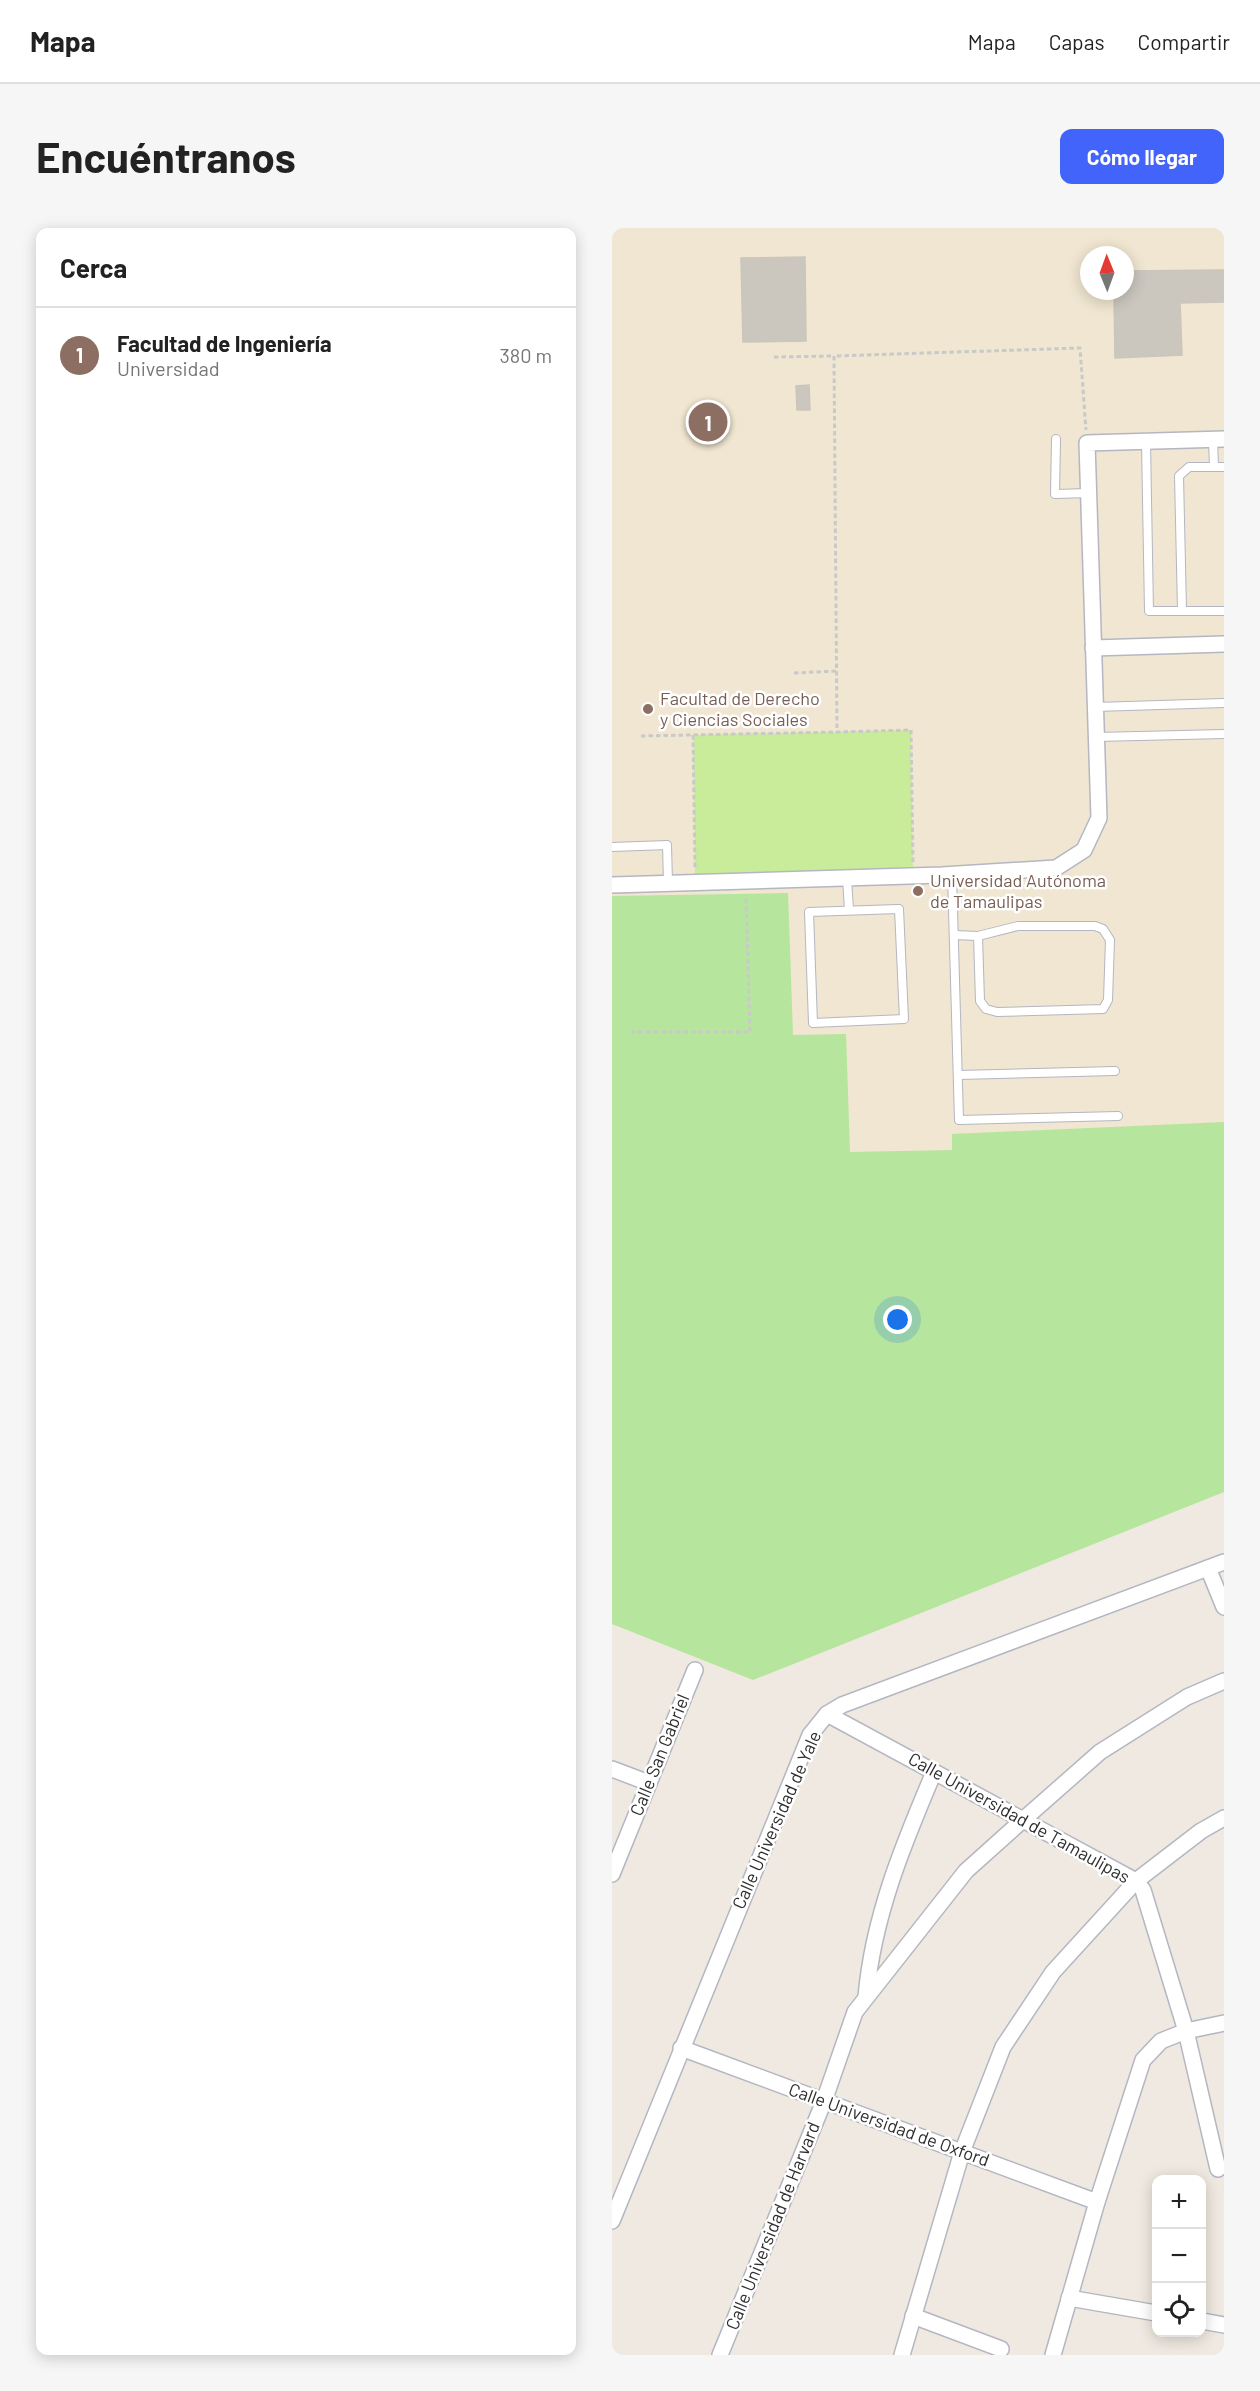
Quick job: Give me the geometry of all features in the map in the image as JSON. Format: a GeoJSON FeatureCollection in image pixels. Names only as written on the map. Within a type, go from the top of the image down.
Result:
{"type":"FeatureCollection","features":[{"type":"Feature","properties":{"kind":"street"},"geometry":{"type":"LineString","coordinates":[[612,885],[952,875],[1056,868],[1084,850],[1099,818],[1087,443],[1219,439]]}},
{"type":"Feature","properties":{"kind":"street"},"geometry":{"type":"LineString","coordinates":[[1093,648],[1224,644]]}},
{"type":"Feature","properties":{"kind":"street","name":"Calle Universidad de Yale"},"geometry":{"type":"LineString","coordinates":[[612,2221],[810,1736],[827,1714],[842,1705],[1224,1562]]}},
{"type":"Feature","properties":{"kind":"street"},"geometry":{"type":"LineString","coordinates":[[1208,1568],[1224,1607]]}},
{"type":"Feature","properties":{"kind":"street","name":"Calle San Gabriel"},"geometry":{"type":"LineString","coordinates":[[612,1874],[694,1670]]}},
{"type":"Feature","properties":{"kind":"street","name":"Calle Universidad de Harvard"},"geometry":{"type":"LineString","coordinates":[[720,2355],[824,2101],[855,2012],[966,1871],[1100,1752],[1187,1697],[1224,1681]]}},
{"type":"Feature","properties":{"kind":"street","name":"Calle Universidad de Tamaulipas"},"geometry":{"type":"LineString","coordinates":[[827,1714],[1136,1881],[1143,1890],[1186,2031],[1218,2169]]}},
{"type":"Feature","properties":{"kind":"street"},"geometry":{"type":"LineString","coordinates":[[612,1769],[649,1783]]}},
{"type":"Feature","properties":{"kind":"street","name":"Calle Universidad de Harvard"},"geometry":{"type":"LineString","coordinates":[[866,1998],[870,1959],[884,1901],[934,1772]]}},
{"type":"Feature","properties":{"kind":"street"},"geometry":{"type":"LineString","coordinates":[[902,2355],[962,2152],[1003,2047],[1053,1972],[1136,1881],[1201,1831],[1224,1818]]}},
{"type":"Feature","properties":{"kind":"street"},"geometry":{"type":"LineString","coordinates":[[1053,2355],[1097,2202],[1143,2060],[1161,2041],[1186,2031],[1224,2022]]}},
{"type":"Feature","properties":{"kind":"street","name":"Calle Universidad de Oxford"},"geometry":{"type":"LineString","coordinates":[[681,2048],[1097,2202]]}},
{"type":"Feature","properties":{"kind":"street"},"geometry":{"type":"LineString","coordinates":[[1069,2298],[1152,2312]]}},
{"type":"Feature","properties":{"kind":"street"},"geometry":{"type":"LineString","coordinates":[[913,2316],[1001,2349]]}},
{"type":"Feature","properties":{"kind":"street"},"geometry":{"type":"LineString","coordinates":[[1206,2322],[1224,2325]]}},
{"type":"Feature","properties":{"kind":"lane"},"geometry":{"type":"LineString","coordinates":[[1056,439],[1055,494],[1089,492]]}},
{"type":"Feature","properties":{"kind":"lane"},"geometry":{"type":"LineString","coordinates":[[1214,467],[1219,439]]}},
{"type":"Feature","properties":{"kind":"lane"},"geometry":{"type":"LineString","coordinates":[[1146,442],[1149,611],[1224,611]]}},
{"type":"Feature","properties":{"kind":"lane"},"geometry":{"type":"LineString","coordinates":[[1182,610],[1179,476],[1189,467],[1224,467]]}},
{"type":"Feature","properties":{"kind":"lane"},"geometry":{"type":"LineString","coordinates":[[1095,707],[1224,703]]}},
{"type":"Feature","properties":{"kind":"lane"},"geometry":{"type":"LineString","coordinates":[[1096,737],[1224,734]]}},
{"type":"Feature","properties":{"kind":"lane"},"geometry":{"type":"LineString","coordinates":[[612,847],[667,845],[668,883]]}},
{"type":"Feature","properties":{"kind":"lane"},"geometry":{"type":"LineString","coordinates":[[952,875],[959,1120],[1118,1116]]}},
{"type":"Feature","properties":{"kind":"lane"},"geometry":{"type":"LineString","coordinates":[[847,878],[849,910]]}},
{"type":"Feature","properties":{"kind":"lane"},"geometry":{"type":"LineString","coordinates":[[899,909],[904,1019],[813,1023],[809,912],[849,910],[899,909]]}},
{"type":"Feature","properties":{"kind":"lane"},"geometry":{"type":"LineString","coordinates":[[954,935],[978,936],[1018,926],[1095,926],[1103,929],[1110,940],[1108,1000],[1103,1009],[997,1012],[986,1009],[980,1001],[978,936]]}},
{"type":"Feature","properties":{"kind":"lane"},"geometry":{"type":"LineString","coordinates":[[958,1075],[1115,1071]]}},
{"type":"Feature","properties":{"kind":"path"},"geometry":{"type":"LineString","coordinates":[[774,357],[1080,348],[1087,443]]}},
{"type":"Feature","properties":{"kind":"path"},"geometry":{"type":"LineString","coordinates":[[834,356],[837,732]]}},
{"type":"Feature","properties":{"kind":"path"},"geometry":{"type":"LineString","coordinates":[[794,673],[837,671]]}},
{"type":"Feature","properties":{"kind":"path"},"geometry":{"type":"LineString","coordinates":[[641,736],[911,730],[914,876]]}},
{"type":"Feature","properties":{"kind":"path"},"geometry":{"type":"LineString","coordinates":[[693,735],[695,883]]}},
{"type":"Feature","properties":{"kind":"path"},"geometry":{"type":"LineString","coordinates":[[631,1032],[750,1032],[745,881]]}},
{"type":"Feature","properties":{"kind":"shaded area","name":"Universidad Autónoma de Tamaulipas"},"geometry":{"type":"Polygon","coordinates":[[[612,228],[1224,228],[1224,1492],[753,1680],[612,1624],[612,228]]]}},
{"type":"Feature","properties":{"kind":"green space"},"geometry":{"type":"Polygon","coordinates":[[[911,730],[913,876],[695,883],[693,735],[911,730]]]}},
{"type":"Feature","properties":{"kind":"green space"},"geometry":{"type":"Polygon","coordinates":[[[788,893],[793,1035],[846,1034],[850,1152],[952,1150],[952,1134],[1224,1122],[1224,1492],[753,1680],[612,1624],[612,896],[788,893]]]}},
{"type":"Feature","properties":{"kind":"building"},"geometry":{"type":"Polygon","coordinates":[[[805,257],[806,341],[743,342],[741,258],[805,257]]]}},
{"type":"Feature","properties":{"kind":"building"},"geometry":{"type":"Polygon","coordinates":[[[1224,270],[1224,302],[1180,303],[1182,355],[1115,358],[1114,300],[1134,300],[1134,271],[1224,270]]]}},
{"type":"Feature","properties":{"kind":"building"},"geometry":{"type":"Polygon","coordinates":[[[809,385],[810,410],[797,410],[796,386],[809,385]]]}},
{"type":"Feature","properties":{"kind":"place","name":"Facultad de Ingeniería"},"geometry":{"type":"Point","coordinates":[708,422]}},
{"type":"Feature","properties":{"kind":"place","name":"Facultad de Derecho y Ciencias Sociales"},"geometry":{"type":"Point","coordinates":[648,709]}},
{"type":"Feature","properties":{"kind":"place","name":"Universidad Autónoma de Tamaulipas"},"geometry":{"type":"Point","coordinates":[918,891]}}]}
